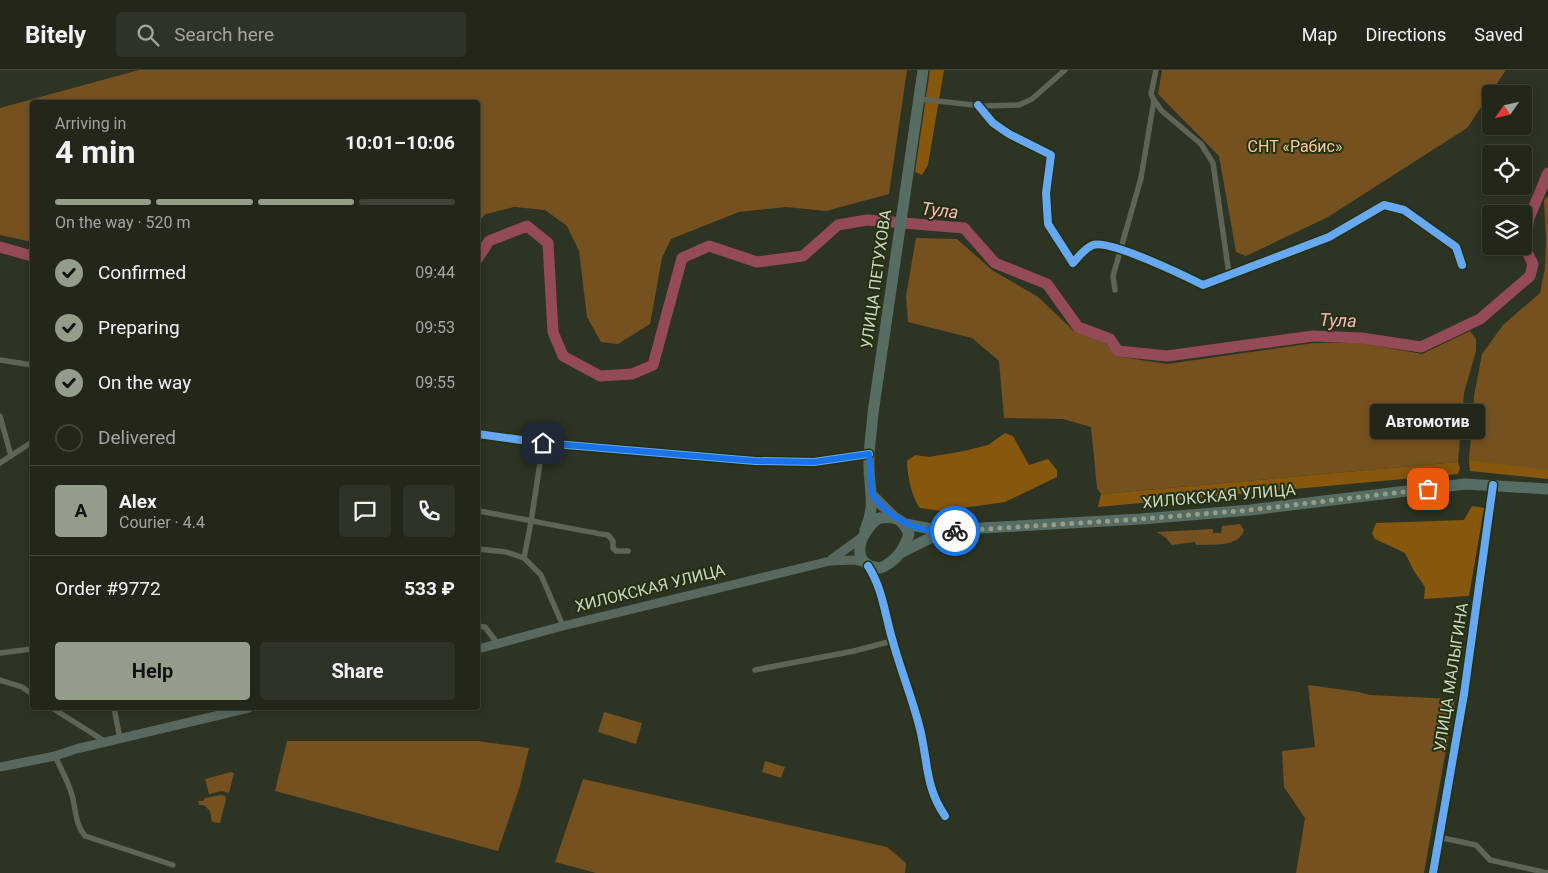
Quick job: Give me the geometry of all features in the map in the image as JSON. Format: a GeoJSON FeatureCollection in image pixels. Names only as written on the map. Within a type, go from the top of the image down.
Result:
{"type":"FeatureCollection","features":[{"type":"Feature","properties":{"kind":"highway","name":"УЛИЦА ПЕТУХОВА"},"geometry":{"type":"LineString","coordinates":[[863,534],[871,517],[872,494],[869,454],[873,413],[923,70]]}},
{"type":"Feature","properties":{"kind":"highway","name":"ХИЛОКСКАЯ УЛИЦА"},"geometry":{"type":"LineString","coordinates":[[947,531],[1250,510],[1465,484],[1548,489]]}},
{"type":"Feature","properties":{"kind":"highway"},"geometry":{"type":"LineString","coordinates":[[872,494],[900,521],[909,534],[900,553]]}},
{"type":"Feature","properties":{"kind":"highway"},"geometry":{"type":"LineString","coordinates":[[879,518],[947,531],[900,553],[880,568],[866,564],[859,546],[863,534],[879,518]]}},
{"type":"Feature","properties":{"kind":"main road"},"geometry":{"type":"LineString","coordinates":[[830,561],[863,534]]}},
{"type":"Feature","properties":{"kind":"main road"},"geometry":{"type":"LineString","coordinates":[[830,561],[854,560],[866,564]]}},
{"type":"Feature","properties":{"kind":"main road","name":"ХИЛОКСКАЯ УЛИЦА"},"geometry":{"type":"LineString","coordinates":[[480,648],[563,626],[830,561]]}},
{"type":"Feature","properties":{"kind":"main road"},"geometry":{"type":"LineString","coordinates":[[0,767],[55,756],[120,738],[239,710]]}},
{"type":"Feature","properties":{"kind":"street"},"geometry":{"type":"LineString","coordinates":[[918,99],[978,105],[1019,105],[1032,99],[1065,70]]}},
{"type":"Feature","properties":{"kind":"street"},"geometry":{"type":"LineString","coordinates":[[1156,70],[1151,94],[1154,100],[1162,111],[1201,144],[1213,163],[1229,274]]}},
{"type":"Feature","properties":{"kind":"street"},"geometry":{"type":"LineString","coordinates":[[1115,290],[1113,276],[1134,208],[1141,178],[1154,100]]}},
{"type":"Feature","properties":{"kind":"street"},"geometry":{"type":"LineString","coordinates":[[978,105],[993,123],[1024,142],[1051,155],[1046,193],[1048,224],[1073,263],[1082,252],[1094,244],[1103,244],[1163,266],[1203,285],[1328,237],[1384,205],[1404,210],[1456,247],[1462,265]]}},
{"type":"Feature","properties":{"kind":"street"},"geometry":{"type":"LineString","coordinates":[[0,360],[30,365]]}},
{"type":"Feature","properties":{"kind":"street"},"geometry":{"type":"LineString","coordinates":[[0,416],[10,456]]}},
{"type":"Feature","properties":{"kind":"street"},"geometry":{"type":"LineString","coordinates":[[480,434],[543,443],[755,461],[814,462],[869,454]]}},
{"type":"Feature","properties":{"kind":"street"},"geometry":{"type":"LineString","coordinates":[[0,463],[30,443]]}},
{"type":"Feature","properties":{"kind":"street"},"geometry":{"type":"LineString","coordinates":[[524,558],[543,443]]}},
{"type":"Feature","properties":{"kind":"street","name":"УЛИЦА МАЛЫГИНА"},"geometry":{"type":"LineString","coordinates":[[1433,873],[1464,694],[1492,485]]}},
{"type":"Feature","properties":{"kind":"street"},"geometry":{"type":"LineString","coordinates":[[480,511],[608,535],[613,541],[613,548],[628,551]]}},
{"type":"Feature","properties":{"kind":"street"},"geometry":{"type":"LineString","coordinates":[[480,549],[506,552],[524,558],[541,575],[563,626]]}},
{"type":"Feature","properties":{"kind":"street"},"geometry":{"type":"LineString","coordinates":[[866,564],[878,582],[892,641],[920,730],[926,769],[935,802],[945,816]]}},
{"type":"Feature","properties":{"kind":"street"},"geometry":{"type":"LineString","coordinates":[[878,582],[885,566]]}},
{"type":"Feature","properties":{"kind":"street"},"geometry":{"type":"LineString","coordinates":[[480,626],[485,627],[498,644]]}},
{"type":"Feature","properties":{"kind":"street"},"geometry":{"type":"LineString","coordinates":[[755,670],[854,651],[892,641]]}},
{"type":"Feature","properties":{"kind":"street"},"geometry":{"type":"LineString","coordinates":[[0,653],[30,649]]}},
{"type":"Feature","properties":{"kind":"street"},"geometry":{"type":"LineString","coordinates":[[0,680],[22,687],[30,693]]}},
{"type":"Feature","properties":{"kind":"street"},"geometry":{"type":"LineString","coordinates":[[55,710],[106,742]]}},
{"type":"Feature","properties":{"kind":"street"},"geometry":{"type":"LineString","coordinates":[[114,710],[120,738]]}},
{"type":"Feature","properties":{"kind":"street"},"geometry":{"type":"LineString","coordinates":[[55,756],[72,795],[77,821],[85,836],[173,866]]}},
{"type":"Feature","properties":{"kind":"street"},"geometry":{"type":"LineString","coordinates":[[1438,836],[1476,844],[1490,860],[1548,873]]}},
{"type":"Feature","properties":{"kind":"green space"},"geometry":{"type":"Polygon","coordinates":[[[139,70],[907,70],[889,194],[826,211],[786,207],[739,212],[671,239],[662,258],[650,324],[618,344],[601,342],[587,317],[579,251],[567,226],[545,210],[514,207],[486,214],[480,219],[480,100],[30,100],[30,242],[0,235],[0,108],[139,70]]]}},
{"type":"Feature","properties":{"kind":"green space","name":"СНТ «Рабис»"},"geometry":{"type":"Polygon","coordinates":[[[1162,70],[1506,70],[1496,85],[1482,85],[1482,106],[1467,128],[1328,217],[1246,256],[1236,252],[1219,156],[1158,94],[1162,70]]]}},
{"type":"Feature","properties":{"kind":"green space"},"geometry":{"type":"Polygon","coordinates":[[[1548,196],[1548,471],[1469,460],[1474,396],[1482,354],[1503,325],[1540,293],[1545,268],[1544,200],[1548,196]]]}},
{"type":"Feature","properties":{"kind":"green space"},"geometry":{"type":"Polygon","coordinates":[[[916,238],[957,239],[992,270],[1038,297],[1074,331],[1106,343],[1115,356],[1167,364],[1314,343],[1361,343],[1422,354],[1470,331],[1476,339],[1476,351],[1464,393],[1458,462],[1101,494],[1097,488],[1091,427],[1063,419],[1004,418],[999,361],[972,338],[908,322],[906,296],[916,238]]]}},
{"type":"Feature","properties":{"kind":"green space"},"geometry":{"type":"Polygon","coordinates":[[[1240,524],[1244,530],[1241,536],[1231,542],[1216,545],[1196,545],[1195,542],[1172,545],[1157,532],[1213,529],[1213,533],[1221,533],[1222,526],[1240,524]]]}},
{"type":"Feature","properties":{"kind":"green space"},"geometry":{"type":"Polygon","coordinates":[[[1308,685],[1370,695],[1455,699],[1424,873],[1296,873],[1305,818],[1284,787],[1282,751],[1315,747],[1308,685]]]}},
{"type":"Feature","properties":{"kind":"green space"},"geometry":{"type":"Polygon","coordinates":[[[604,712],[642,723],[636,744],[598,732],[604,712]]]}},
{"type":"Feature","properties":{"kind":"green space"},"geometry":{"type":"Polygon","coordinates":[[[287,741],[478,741],[529,748],[520,786],[498,851],[275,791],[287,741]]]}},
{"type":"Feature","properties":{"kind":"green space"},"geometry":{"type":"Polygon","coordinates":[[[765,761],[785,767],[781,778],[762,772],[765,761]]]}},
{"type":"Feature","properties":{"kind":"green space"},"geometry":{"type":"Polygon","coordinates":[[[231,772],[234,773],[229,793],[222,791],[209,794],[205,779],[231,772]]]}},
{"type":"Feature","properties":{"kind":"green space"},"geometry":{"type":"Polygon","coordinates":[[[583,779],[887,847],[906,863],[905,873],[596,873],[555,862],[583,779]]]}},
{"type":"Feature","properties":{"kind":"green space"},"geometry":{"type":"Polygon","coordinates":[[[221,795],[225,796],[226,799],[220,823],[212,822],[210,811],[204,805],[199,805],[198,801],[221,795]]]}},
{"type":"Feature","properties":{"kind":"shaded area"},"geometry":{"type":"Polygon","coordinates":[[[930,70],[944,70],[928,165],[922,175],[915,172],[930,70]]]}},
{"type":"Feature","properties":{"kind":"shaded area"},"geometry":{"type":"Polygon","coordinates":[[[1005,433],[1013,436],[1029,465],[1048,459],[1057,470],[1057,477],[1005,502],[941,511],[920,508],[911,486],[907,461],[915,455],[929,457],[988,445],[1005,433]]]}},
{"type":"Feature","properties":{"kind":"shaded area"},"geometry":{"type":"Polygon","coordinates":[[[1469,460],[1548,470],[1548,479],[1470,471],[1469,460]]]}},
{"type":"Feature","properties":{"kind":"shaded area"},"geometry":{"type":"Polygon","coordinates":[[[1458,462],[1460,468],[1458,474],[1098,507],[1101,494],[1458,462]]]}},
{"type":"Feature","properties":{"kind":"shaded area"},"geometry":{"type":"Polygon","coordinates":[[[1472,506],[1484,508],[1469,596],[1424,599],[1425,587],[1405,553],[1375,539],[1372,533],[1376,523],[1464,520],[1472,506]]]}},
{"type":"Feature","properties":{"kind":"waterway","name":"Тула"},"geometry":{"type":"LineString","coordinates":[[480,255],[489,241],[527,226],[548,243],[553,332],[563,356],[600,376],[632,374],[653,365],[682,258],[709,246],[757,262],[803,256],[838,225],[867,220],[964,228],[995,263],[1047,284],[1078,327],[1110,339],[1118,351],[1167,356],[1313,336],[1362,338],[1421,347],[1480,319],[1530,276],[1533,264],[1524,246],[1529,218],[1548,173]]}},
{"type":"Feature","properties":{"kind":"waterway","name":"Тула"},"geometry":{"type":"LineString","coordinates":[[0,247],[30,255]]}},
{"type":"Feature","properties":{"kind":"cycle path"},"geometry":{"type":"LineString","coordinates":[[978,105],[993,123],[1009,134],[1051,155],[1046,193],[1048,224],[1073,263],[1082,252],[1093,245],[1114,247],[1147,259],[1203,285],[1329,237],[1384,205],[1404,210],[1456,247],[1462,265]]}},
{"type":"Feature","properties":{"kind":"cycle path"},"geometry":{"type":"LineString","coordinates":[[480,434],[543,443],[755,461],[814,462],[869,454]]}},
{"type":"Feature","properties":{"kind":"cycle path"},"geometry":{"type":"LineString","coordinates":[[1433,873],[1464,694],[1493,485]]}},
{"type":"Feature","properties":{"kind":"cycle path"},"geometry":{"type":"LineString","coordinates":[[868,566],[880,593],[896,653],[917,718],[930,784],[945,816]]}},
{"type":"Feature","properties":{"kind":"way so far"},"geometry":{"type":"LineString","coordinates":[[955,531],[1250,510],[1428,489]]}},
{"type":"Feature","properties":{"kind":"place","name":"Автомотив"},"geometry":{"type":"Point","coordinates":[1428,489]}},
{"type":"Feature","properties":{"kind":"route"},"geometry":{"type":"LineString","coordinates":[[543,443],[755,461],[814,462],[869,454],[872,494],[888,512],[905,524],[922,528],[955,531]]}}]}
